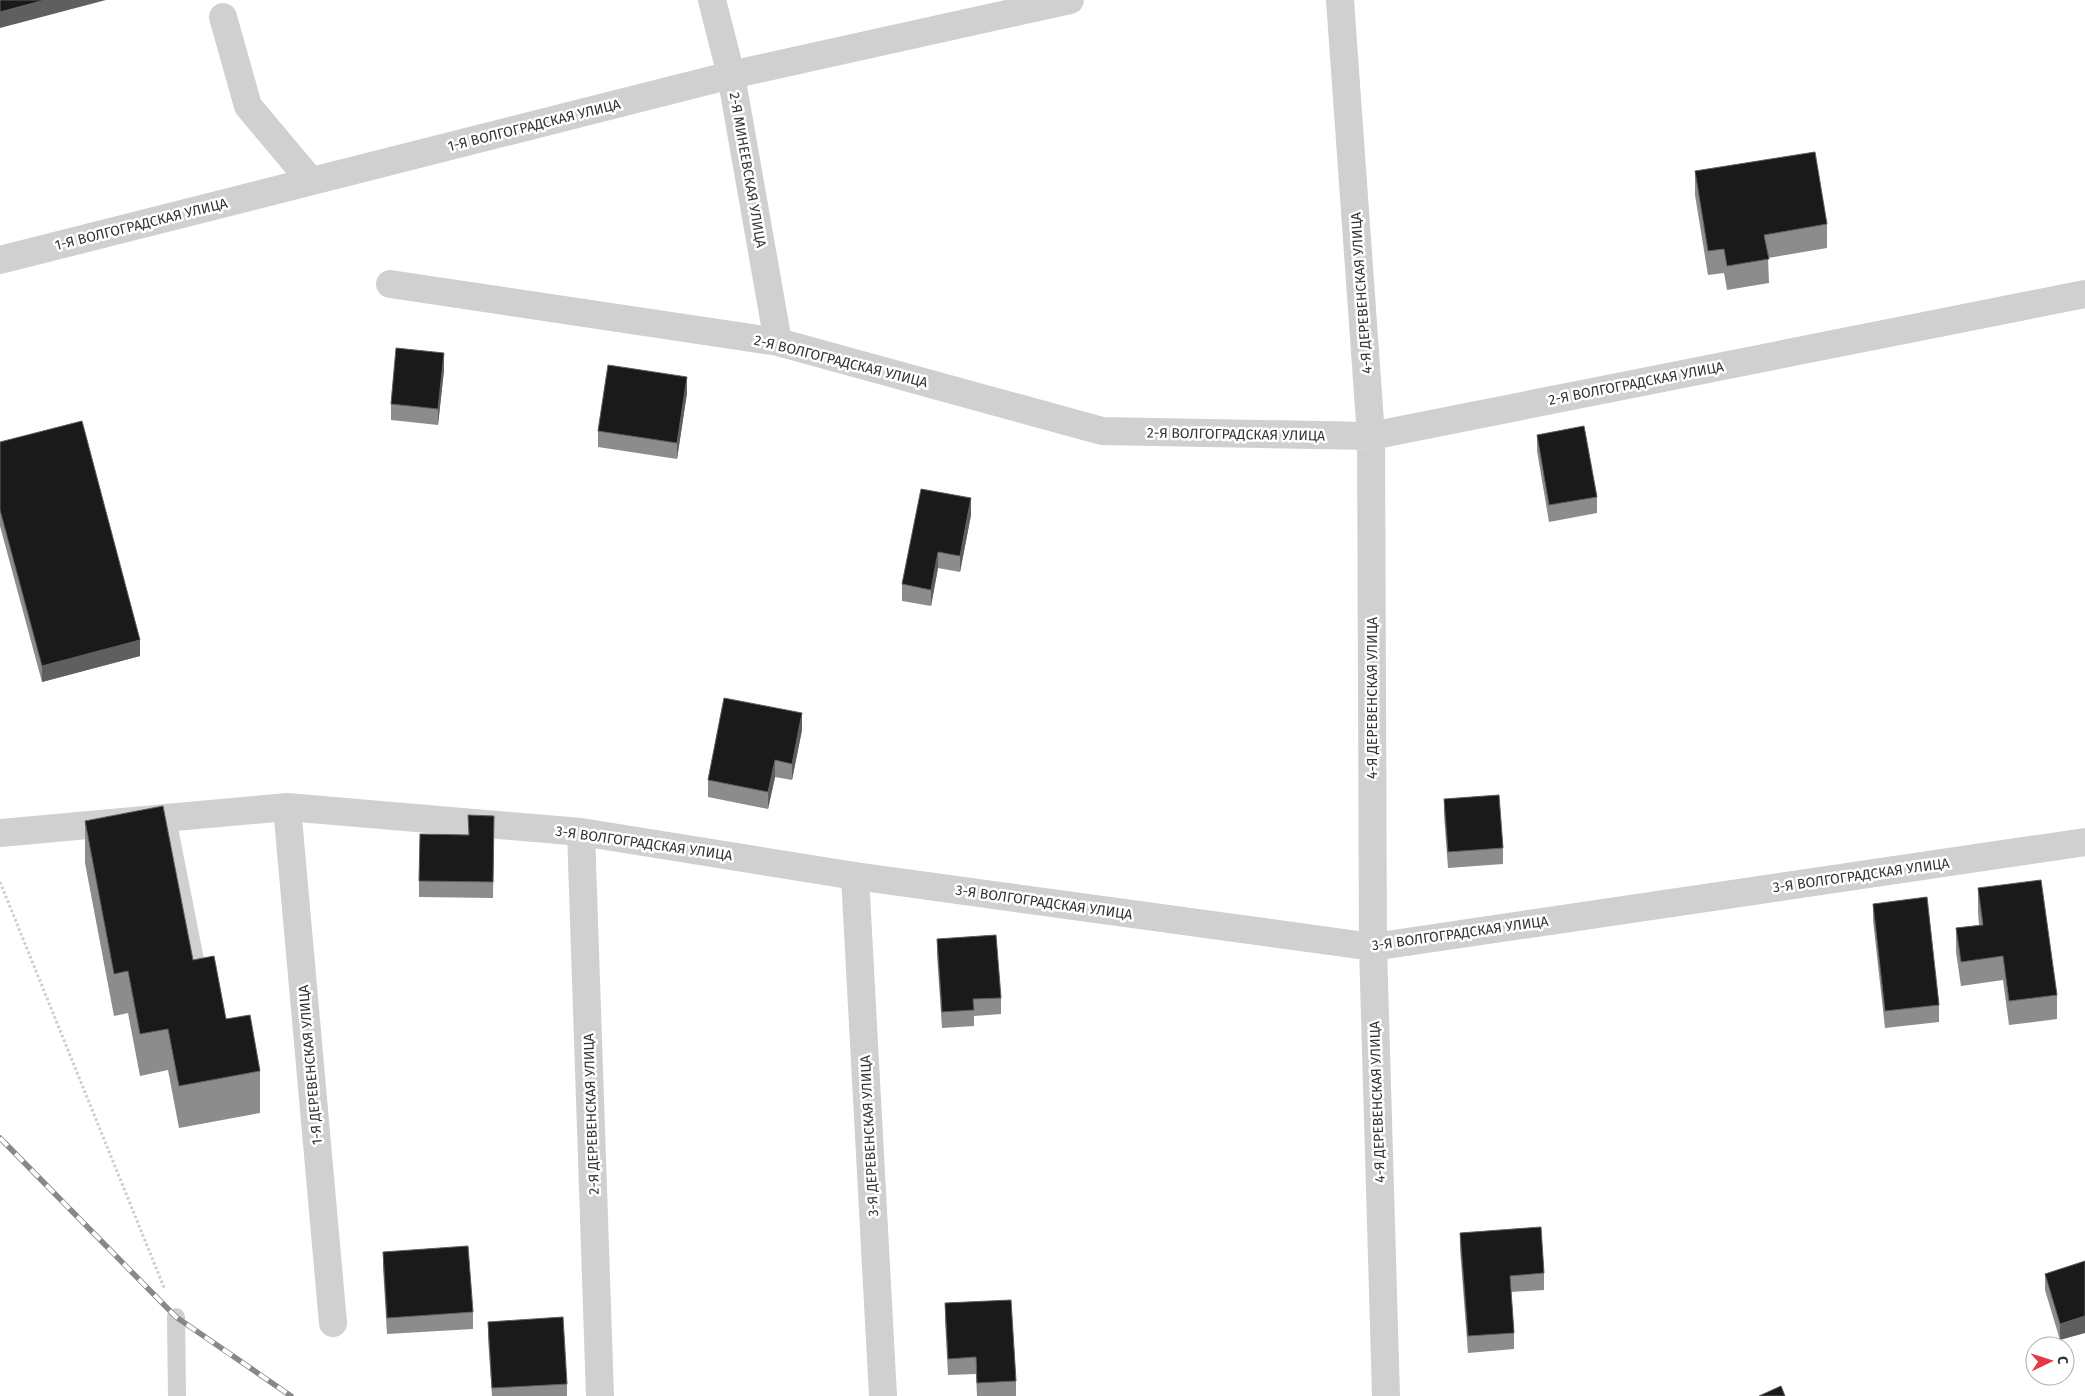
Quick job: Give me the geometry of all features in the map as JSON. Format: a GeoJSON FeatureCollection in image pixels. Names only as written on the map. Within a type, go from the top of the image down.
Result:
{"type":"FeatureCollection","features":[{"type":"Feature","properties":{"kind":"street","name":"2-Я МИНЕЕВСКАЯ УЛИЦА"},"geometry":{"type":"LineString","coordinates":[[712,0],[731,75],[778,342]]}},
{"type":"Feature","properties":{"kind":"street","name":"1-Я ВОЛГОГРАДСКАЯ УЛИЦА"},"geometry":{"type":"LineString","coordinates":[[0,260],[731,75],[1070,0]]}},
{"type":"Feature","properties":{"kind":"street","name":"4-Я ДЕРЕВЕНСКАЯ УЛИЦА"},"geometry":{"type":"LineString","coordinates":[[1340,0],[1371,436],[1373,947],[1386,1396]]}},
{"type":"Feature","properties":{"kind":"street"},"geometry":{"type":"LineString","coordinates":[[223,17],[248,106],[311,181]]}},
{"type":"Feature","properties":{"kind":"street","name":"2-Я ВОЛГОГРАДСКАЯ УЛИЦА"},"geometry":{"type":"LineString","coordinates":[[390,284],[778,342],[1102,431],[1371,436],[2085,294]]}},
{"type":"Feature","properties":{"kind":"street","name":"3-Я ВОЛГОГРАДСКАЯ УЛИЦА"},"geometry":{"type":"LineString","coordinates":[[0,833],[287,807],[581,832],[855,876],[1373,947],[2085,842]]}},
{"type":"Feature","properties":{"kind":"street","name":"1-Я ДЕРЕВЕНСКАЯ УЛИЦА"},"geometry":{"type":"LineString","coordinates":[[287,807],[333,1324]]}},
{"type":"Feature","properties":{"kind":"street","name":"2-Я ДЕРЕВЕНСКАЯ УЛИЦА"},"geometry":{"type":"LineString","coordinates":[[581,832],[600,1396]]}},
{"type":"Feature","properties":{"kind":"street","name":"3-Я ДЕРЕВЕНСКАЯ УЛИЦА"},"geometry":{"type":"LineString","coordinates":[[855,876],[883,1396]]}},
{"type":"Feature","properties":{"kind":"lane"},"geometry":{"type":"LineString","coordinates":[[166,818],[198,975]]}},
{"type":"Feature","properties":{"kind":"lane"},"geometry":{"type":"LineString","coordinates":[[176,1317],[177,1396]]}},
{"type":"Feature","properties":{"kind":"path"},"geometry":{"type":"LineString","coordinates":[[0,882],[176,1317]]}},
{"type":"Feature","properties":{"kind":"building"},"geometry":{"type":"Polygon","coordinates":[[[0,0],[45,0],[0,12],[0,0]]]}},
{"type":"Feature","properties":{"kind":"building"},"geometry":{"type":"Polygon","coordinates":[[[1815,152],[1827,224],[1764,235],[1769,259],[1727,266],[1724,249],[1708,251],[1695,171],[1815,152]]]}},
{"type":"Feature","properties":{"kind":"building"},"geometry":{"type":"Polygon","coordinates":[[[396,348],[444,353],[438,409],[391,404],[396,348]]]}},
{"type":"Feature","properties":{"kind":"building"},"geometry":{"type":"Polygon","coordinates":[[[608,365],[687,377],[677,443],[598,431],[608,365]]]}},
{"type":"Feature","properties":{"kind":"building"},"geometry":{"type":"Polygon","coordinates":[[[82,421],[140,640],[42,666],[0,510],[0,442],[82,421]]]}},
{"type":"Feature","properties":{"kind":"building"},"geometry":{"type":"Polygon","coordinates":[[[1584,426],[1597,497],[1549,505],[1537,435],[1584,426]]]}},
{"type":"Feature","properties":{"kind":"building"},"geometry":{"type":"Polygon","coordinates":[[[921,489],[971,498],[960,556],[938,552],[931,590],[902,584],[921,489]]]}},
{"type":"Feature","properties":{"kind":"building"},"geometry":{"type":"Polygon","coordinates":[[[724,698],[802,713],[792,764],[775,760],[768,792],[708,780],[724,698]]]}},
{"type":"Feature","properties":{"kind":"building"},"geometry":{"type":"Polygon","coordinates":[[[1499,795],[1503,848],[1448,852],[1444,799],[1499,795]]]}},
{"type":"Feature","properties":{"kind":"building"},"geometry":{"type":"Polygon","coordinates":[[[163,806],[193,960],[214,956],[226,1019],[250,1015],[260,1071],[179,1086],[168,1029],[140,1034],[128,971],[114,974],[85,821],[163,806]]]}},
{"type":"Feature","properties":{"kind":"building"},"geometry":{"type":"Polygon","coordinates":[[[468,815],[494,816],[493,882],[419,881],[420,834],[469,835],[468,815]]]}},
{"type":"Feature","properties":{"kind":"building"},"geometry":{"type":"Polygon","coordinates":[[[2041,880],[2057,995],[2009,1001],[2003,956],[1961,962],[1956,928],[1983,925],[1978,888],[2041,880]]]}},
{"type":"Feature","properties":{"kind":"building"},"geometry":{"type":"Polygon","coordinates":[[[1927,897],[1939,1005],[1885,1011],[1873,904],[1927,897]]]}},
{"type":"Feature","properties":{"kind":"building"},"geometry":{"type":"Polygon","coordinates":[[[996,935],[1001,998],[973,999],[974,1010],[942,1012],[937,939],[996,935]]]}},
{"type":"Feature","properties":{"kind":"building"},"geometry":{"type":"Polygon","coordinates":[[[1541,1227],[1544,1273],[1510,1276],[1514,1333],[1468,1336],[1460,1233],[1541,1227]]]}},
{"type":"Feature","properties":{"kind":"building"},"geometry":{"type":"Polygon","coordinates":[[[468,1246],[473,1312],[387,1318],[383,1252],[468,1246]]]}},
{"type":"Feature","properties":{"kind":"building"},"geometry":{"type":"Polygon","coordinates":[[[2085,1261],[2085,1316],[2060,1324],[2045,1274],[2085,1261]]]}},
{"type":"Feature","properties":{"kind":"building"},"geometry":{"type":"Polygon","coordinates":[[[1011,1300],[1016,1381],[977,1383],[976,1357],[948,1359],[945,1303],[1011,1300]]]}},
{"type":"Feature","properties":{"kind":"building"},"geometry":{"type":"Polygon","coordinates":[[[563,1317],[567,1384],[492,1388],[488,1322],[563,1317]]]}},
{"type":"Feature","properties":{"kind":"building"},"geometry":{"type":"Polygon","coordinates":[[[1781,1386],[1785,1396],[1759,1396],[1781,1386]]]}},
{"type":"Feature","properties":{"kind":"railway"},"geometry":{"type":"LineString","coordinates":[[0,1138],[176,1317],[291,1396]]}}]}
